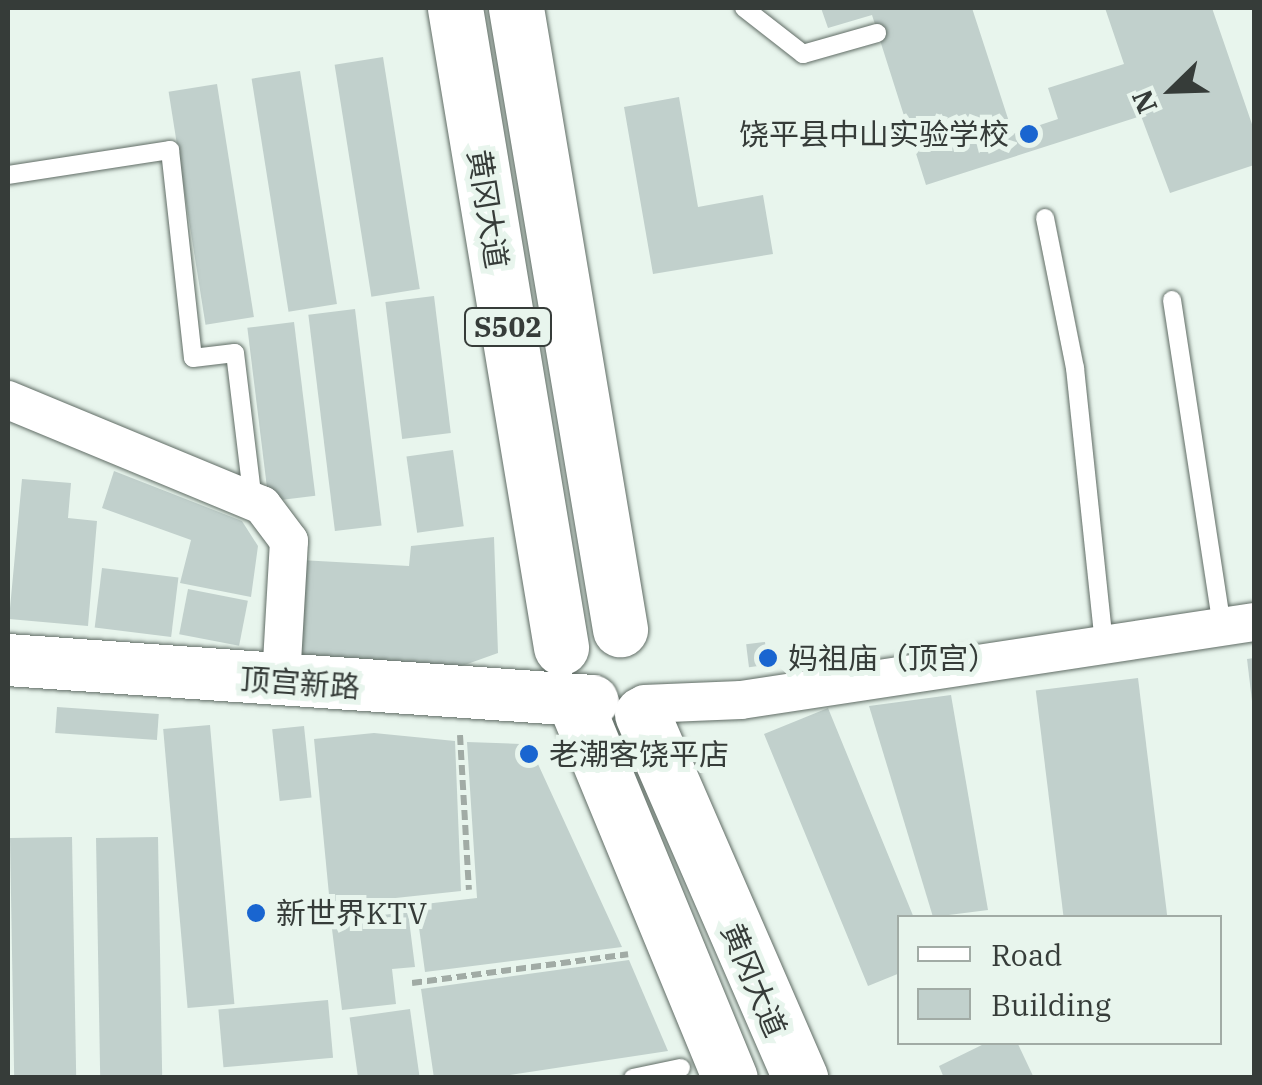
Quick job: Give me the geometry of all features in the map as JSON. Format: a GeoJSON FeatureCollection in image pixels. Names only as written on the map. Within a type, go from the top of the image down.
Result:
{"type":"FeatureCollection","features":[{"type":"Feature","properties":{"kind":"main road","name":"黄冈大道"},"geometry":{"type":"LineString","coordinates":[[455,8],[561,647]]}},
{"type":"Feature","properties":{"kind":"main road","name":"黄冈大道"},"geometry":{"type":"LineString","coordinates":[[524,9],[620,629]]}},
{"type":"Feature","properties":{"kind":"main road","name":"顶宫新路"},"geometry":{"type":"LineString","coordinates":[[8,660],[615,708]]}},
{"type":"Feature","properties":{"kind":"main road","name":"黄冈大道"},"geometry":{"type":"LineString","coordinates":[[615,708],[706,1073]]}},
{"type":"Feature","properties":{"kind":"main road","name":"黄冈大道"},"geometry":{"type":"LineString","coordinates":[[615,708],[800,1078]]}},
{"type":"Feature","properties":{"kind":"street"},"geometry":{"type":"LineString","coordinates":[[8,400],[253,501],[289,542],[280,681]]}},
{"type":"Feature","properties":{"kind":"street"},"geometry":{"type":"LineString","coordinates":[[615,708],[741,700],[1238,624]]}},
{"type":"Feature","properties":{"kind":"lane"},"geometry":{"type":"LineString","coordinates":[[744,8],[804,54],[877,33]]}},
{"type":"Feature","properties":{"kind":"lane"},"geometry":{"type":"LineString","coordinates":[[8,175],[170,150],[193,358],[235,353],[253,501]]}},
{"type":"Feature","properties":{"kind":"lane"},"geometry":{"type":"LineString","coordinates":[[1045,218],[1075,368],[1104,646]]}},
{"type":"Feature","properties":{"kind":"lane"},"geometry":{"type":"LineString","coordinates":[[1172,300],[1238,624]]}},
{"type":"Feature","properties":{"kind":"lane"},"geometry":{"type":"LineString","coordinates":[[633,1078],[706,1073]]}},
{"type":"Feature","properties":{"kind":"path"},"geometry":{"type":"LineString","coordinates":[[458,694],[469,890]]}},
{"type":"Feature","properties":{"kind":"path"},"geometry":{"type":"LineString","coordinates":[[412,983],[644,952]]}},
{"type":"Feature","properties":{"kind":"building"},"geometry":{"type":"Polygon","coordinates":[[[821,8],[972,8],[1013,134],[1058,119],[1048,88],[1124,64],[1105,8],[1212,8],[1254,130],[1254,165],[1170,193],[1141,116],[926,185],[872,15],[828,28],[821,8]]]}},
{"type":"Feature","properties":{"kind":"building"},"geometry":{"type":"Polygon","coordinates":[[[383,57],[420,289],[371,297],[335,65],[383,57]]]}},
{"type":"Feature","properties":{"kind":"building"},"geometry":{"type":"Polygon","coordinates":[[[300,71],[337,304],[289,312],[252,79],[300,71]]]}},
{"type":"Feature","properties":{"kind":"building"},"geometry":{"type":"Polygon","coordinates":[[[217,84],[254,317],[206,325],[169,92],[217,84]]]}},
{"type":"Feature","properties":{"kind":"building"},"geometry":{"type":"Polygon","coordinates":[[[679,97],[698,207],[763,195],[773,254],[653,274],[624,107],[679,97]]]}},
{"type":"Feature","properties":{"kind":"building"},"geometry":{"type":"Polygon","coordinates":[[[434,296],[451,433],[402,439],[385,302],[434,296]]]}},
{"type":"Feature","properties":{"kind":"building"},"geometry":{"type":"Polygon","coordinates":[[[355,309],[382,525],[335,531],[308,315],[355,309]]]}},
{"type":"Feature","properties":{"kind":"building"},"geometry":{"type":"Polygon","coordinates":[[[294,322],[315,496],[269,501],[247,328],[294,322]]]}},
{"type":"Feature","properties":{"kind":"building"},"geometry":{"type":"Polygon","coordinates":[[[453,450],[464,526],[417,533],[406,457],[453,450]]]}},
{"type":"Feature","properties":{"kind":"building"},"geometry":{"type":"Polygon","coordinates":[[[114,471],[242,521],[258,546],[251,597],[180,583],[191,540],[102,508],[114,471]]]}},
{"type":"Feature","properties":{"kind":"building"},"geometry":{"type":"Polygon","coordinates":[[[22,479],[71,483],[68,518],[97,521],[88,626],[9,619],[22,479]]]}},
{"type":"Feature","properties":{"kind":"building"},"geometry":{"type":"Polygon","coordinates":[[[494,537],[498,653],[445,672],[294,655],[300,560],[409,566],[411,546],[494,537]]]}},
{"type":"Feature","properties":{"kind":"building"},"geometry":{"type":"Polygon","coordinates":[[[102,568],[178,577],[171,637],[95,628],[102,568]]]}},
{"type":"Feature","properties":{"kind":"building"},"geometry":{"type":"Polygon","coordinates":[[[188,589],[248,601],[239,646],[179,634],[188,589]]]}},
{"type":"Feature","properties":{"kind":"building"},"geometry":{"type":"Polygon","coordinates":[[[765,642],[768,665],[749,667],[746,644],[765,642]]]}},
{"type":"Feature","properties":{"kind":"building"},"geometry":{"type":"Polygon","coordinates":[[[1254,658],[1254,701],[1252,701],[1247,659],[1254,658]]]}},
{"type":"Feature","properties":{"kind":"building"},"geometry":{"type":"Polygon","coordinates":[[[1138,678],[1167,915],[1063,915],[1036,691],[1138,678]]]}},
{"type":"Feature","properties":{"kind":"building"},"geometry":{"type":"Polygon","coordinates":[[[951,695],[988,910],[932,915],[869,706],[951,695]]]}},
{"type":"Feature","properties":{"kind":"building"},"geometry":{"type":"Polygon","coordinates":[[[57,707],[159,714],[157,740],[55,733],[57,707]]]}},
{"type":"Feature","properties":{"kind":"building"},"geometry":{"type":"Polygon","coordinates":[[[828,708],[913,915],[897,915],[897,974],[868,986],[764,734],[828,708]]]}},
{"type":"Feature","properties":{"kind":"building"},"geometry":{"type":"Polygon","coordinates":[[[210,725],[234,1004],[188,1008],[163,729],[210,725]]]}},
{"type":"Feature","properties":{"kind":"building"},"geometry":{"type":"Polygon","coordinates":[[[304,726],[312,798],[280,801],[272,729],[304,726]]]}},
{"type":"Feature","properties":{"kind":"building"},"geometry":{"type":"Polygon","coordinates":[[[374,733],[455,741],[461,891],[330,905],[314,739],[374,733]]]}},
{"type":"Feature","properties":{"kind":"building"},"geometry":{"type":"Polygon","coordinates":[[[467,742],[521,744],[532,751],[622,947],[425,972],[416,905],[477,898],[467,742]]]}},
{"type":"Feature","properties":{"kind":"building"},"geometry":{"type":"Polygon","coordinates":[[[72,837],[76,1075],[14,1076],[10,838],[72,837]]]}},
{"type":"Feature","properties":{"kind":"building"},"geometry":{"type":"Polygon","coordinates":[[[158,837],[162,1075],[100,1076],[96,838],[158,837]]]}},
{"type":"Feature","properties":{"kind":"building"},"geometry":{"type":"Polygon","coordinates":[[[408,912],[415,967],[392,969],[396,1004],[342,1010],[331,921],[408,912]]]}},
{"type":"Feature","properties":{"kind":"building"},"geometry":{"type":"Polygon","coordinates":[[[629,960],[668,1051],[490,1078],[434,1078],[421,989],[629,960]]]}},
{"type":"Feature","properties":{"kind":"building"},"geometry":{"type":"Polygon","coordinates":[[[328,1000],[333,1058],[223,1067],[218,1010],[328,1000]]]}},
{"type":"Feature","properties":{"kind":"building"},"geometry":{"type":"Polygon","coordinates":[[[410,1009],[420,1078],[358,1078],[350,1017],[410,1009]]]}},
{"type":"Feature","properties":{"kind":"building"},"geometry":{"type":"Polygon","coordinates":[[[982,1045],[1018,1045],[1034,1078],[944,1078],[939,1066],[982,1045]]]}},
{"type":"Feature","properties":{"kind":"place","name":"饶平县中山实验学校"},"geometry":{"type":"Point","coordinates":[1029,134]}},
{"type":"Feature","properties":{"kind":"place","name":"妈祖庙（顶宫）"},"geometry":{"type":"Point","coordinates":[768,658]}},
{"type":"Feature","properties":{"kind":"place","name":"老潮客饶平店"},"geometry":{"type":"Point","coordinates":[529,754]}},
{"type":"Feature","properties":{"kind":"place","name":"新世界KTV"},"geometry":{"type":"Point","coordinates":[256,913]}}]}
